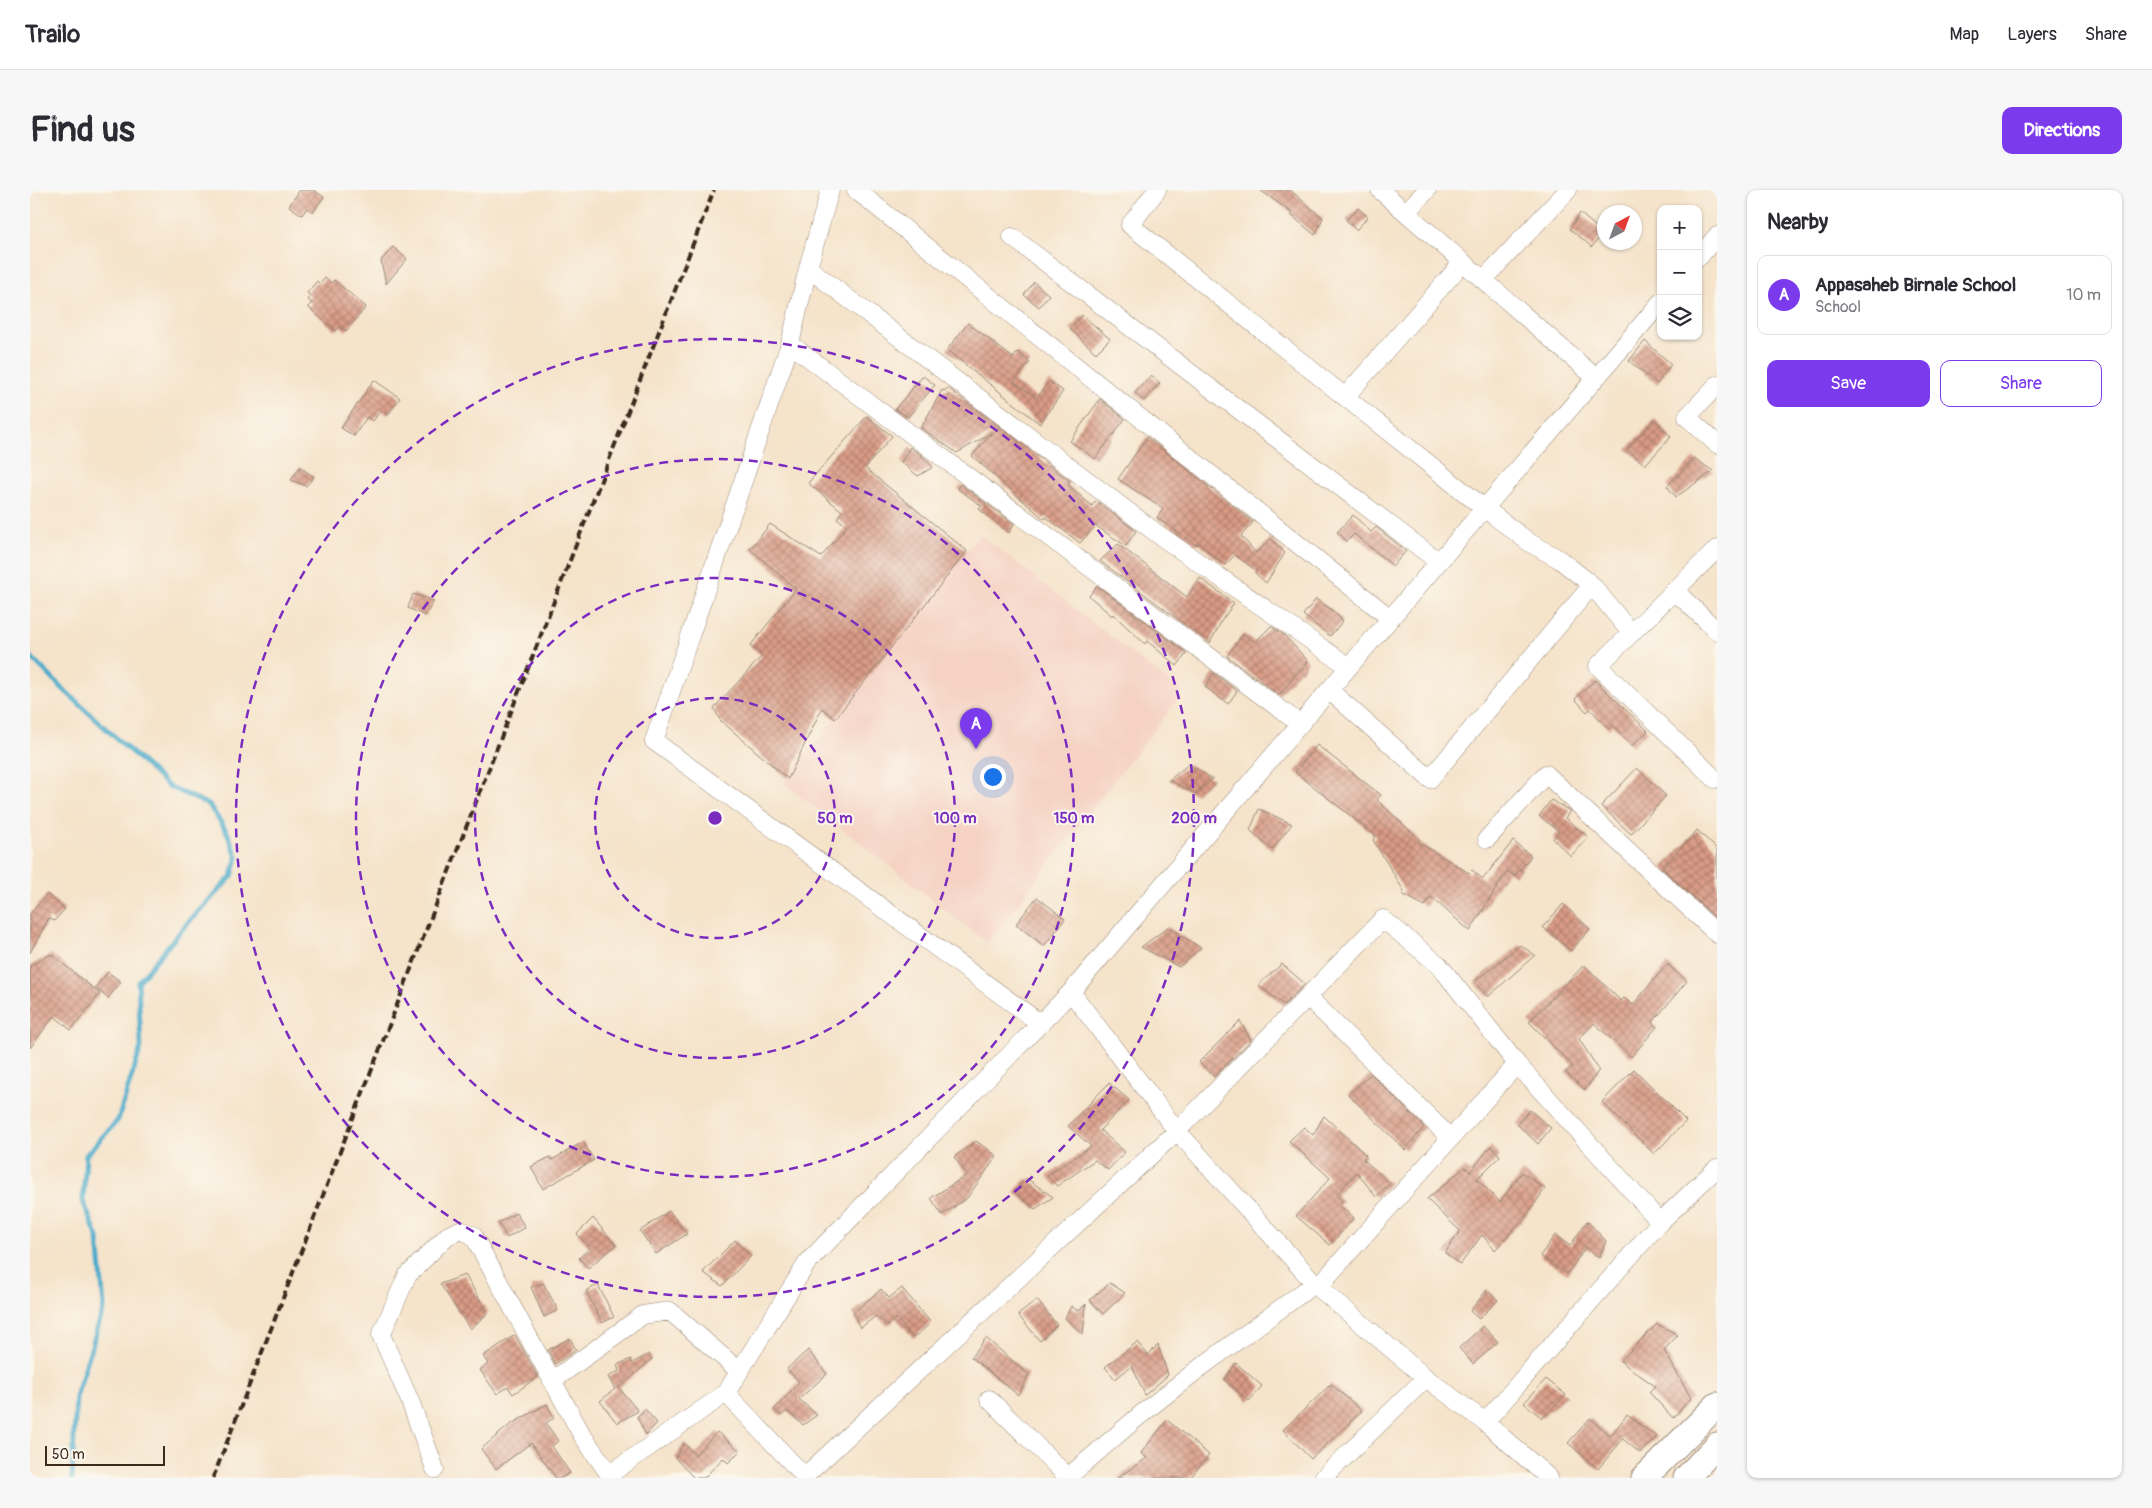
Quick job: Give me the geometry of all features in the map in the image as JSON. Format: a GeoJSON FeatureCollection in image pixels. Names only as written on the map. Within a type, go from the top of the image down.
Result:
{"type":"FeatureCollection","features":[{"type":"Feature","properties":{"kind":"main road"},"geometry":{"type":"LineString","coordinates":[[1644,1478],[1717,1405]]}},
{"type":"Feature","properties":{"kind":"main road"},"geometry":{"type":"LineString","coordinates":[[1686,1478],[1717,1445]]}},
{"type":"Feature","properties":{"kind":"street"},"geometry":{"type":"LineString","coordinates":[[830,190],[808,268],[790,344],[654,741],[1041,1024]]}},
{"type":"Feature","properties":{"kind":"street"},"geometry":{"type":"LineString","coordinates":[[856,190],[1390,618]]}},
{"type":"Feature","properties":{"kind":"street"},"geometry":{"type":"LineString","coordinates":[[1380,190],[1596,378]]}},
{"type":"Feature","properties":{"kind":"street"},"geometry":{"type":"LineString","coordinates":[[1406,212],[1427,190]]}},
{"type":"Feature","properties":{"kind":"street"},"geometry":{"type":"LineString","coordinates":[[1483,280],[1568,190]]}},
{"type":"Feature","properties":{"kind":"street"},"geometry":{"type":"LineString","coordinates":[[1151,192],[1130,225],[1484,508],[1530,543],[1559,559],[1592,585],[1631,632]]}},
{"type":"Feature","properties":{"kind":"street"},"geometry":{"type":"LineString","coordinates":[[1702,253],[1717,236]]}},
{"type":"Feature","properties":{"kind":"street"},"geometry":{"type":"LineString","coordinates":[[1012,237],[1439,562]]}},
{"type":"Feature","properties":{"kind":"street"},"geometry":{"type":"LineString","coordinates":[[1345,397],[1463,262]]}},
{"type":"Feature","properties":{"kind":"street"},"geometry":{"type":"LineString","coordinates":[[808,268],[1159,535],[1349,667]]}},
{"type":"Feature","properties":{"kind":"street"},"geometry":{"type":"LineString","coordinates":[[434,1475],[410,1401],[382,1335],[407,1276],[447,1236],[460,1230],[472,1235],[582,1435],[611,1476],[726,1393],[807,1263],[1071,992],[1657,307]]}},
{"type":"Feature","properties":{"kind":"street"},"geometry":{"type":"LineString","coordinates":[[790,344],[1300,724]]}},
{"type":"Feature","properties":{"kind":"street"},"geometry":{"type":"LineString","coordinates":[[1717,385],[1687,417],[1717,444]]}},
{"type":"Feature","properties":{"kind":"street"},"geometry":{"type":"LineString","coordinates":[[1715,779],[1598,666],[1717,549]]}},
{"type":"Feature","properties":{"kind":"street"},"geometry":{"type":"LineString","coordinates":[[1329,690],[1430,779],[1592,585]]}},
{"type":"Feature","properties":{"kind":"street"},"geometry":{"type":"LineString","coordinates":[[1674,590],[1717,631]]}},
{"type":"Feature","properties":{"kind":"street"},"geometry":{"type":"LineString","coordinates":[[1487,839],[1546,774],[1717,934]]}},
{"type":"Feature","properties":{"kind":"street"},"geometry":{"type":"LineString","coordinates":[[726,1393],[805,1477],[1177,1131],[1383,920],[1438,965],[1517,1064],[1660,1222]]}},
{"type":"Feature","properties":{"kind":"street"},"geometry":{"type":"LineString","coordinates":[[1071,992],[1177,1131],[1316,1286],[1426,1378],[1485,1422],[1549,1478]]}},
{"type":"Feature","properties":{"kind":"street"},"geometry":{"type":"LineString","coordinates":[[1308,997],[1450,1138]]}},
{"type":"Feature","properties":{"kind":"street"},"geometry":{"type":"LineString","coordinates":[[989,1399],[1068,1478],[1139,1416],[1197,1370],[1316,1286],[1517,1064]]}},
{"type":"Feature","properties":{"kind":"street"},"geometry":{"type":"LineString","coordinates":[[1485,1422],[1660,1222],[1717,1168]]}},
{"type":"Feature","properties":{"kind":"street"},"geometry":{"type":"LineString","coordinates":[[552,1382],[644,1315],[670,1311],[739,1371]]}},
{"type":"Feature","properties":{"kind":"street"},"geometry":{"type":"LineString","coordinates":[[1323,1478],[1426,1378]]}},
{"type":"Feature","properties":{"kind":"shaded area"},"geometry":{"type":"Polygon","coordinates":[[[980,534],[1183,693],[987,943],[784,783],[980,534]]]}},
{"type":"Feature","properties":{"kind":"building"},"geometry":{"type":"Polygon","coordinates":[[[300,190],[313,190],[324,197],[313,212],[307,208],[302,215],[289,206],[300,190]]]}},
{"type":"Feature","properties":{"kind":"building"},"geometry":{"type":"Polygon","coordinates":[[[1260,190],[1290,190],[1323,218],[1315,235],[1291,215],[1292,213],[1260,190]]]}},
{"type":"Feature","properties":{"kind":"building"},"geometry":{"type":"Polygon","coordinates":[[[1358,208],[1368,217],[1356,230],[1346,220],[1358,208]]]}},
{"type":"Feature","properties":{"kind":"building"},"geometry":{"type":"Polygon","coordinates":[[[1580,213],[1597,228],[1597,241],[1592,247],[1570,229],[1580,213]]]}},
{"type":"Feature","properties":{"kind":"building"},"geometry":{"type":"Polygon","coordinates":[[[393,247],[407,259],[386,284],[381,261],[393,247]]]}},
{"type":"Feature","properties":{"kind":"building"},"geometry":{"type":"Polygon","coordinates":[[[325,278],[331,283],[334,280],[366,307],[346,331],[340,326],[336,331],[308,307],[312,303],[308,300],[311,296],[307,293],[317,281],[320,284],[325,278]]]}},
{"type":"Feature","properties":{"kind":"building"},"geometry":{"type":"Polygon","coordinates":[[[1034,282],[1049,295],[1039,307],[1024,295],[1034,282]]]}},
{"type":"Feature","properties":{"kind":"building"},"geometry":{"type":"Polygon","coordinates":[[[1082,315],[1110,339],[1096,353],[1070,329],[1082,315]]]}},
{"type":"Feature","properties":{"kind":"building"},"geometry":{"type":"Polygon","coordinates":[[[968,323],[1013,358],[1018,352],[1030,362],[1014,382],[1037,398],[1049,381],[1063,391],[1040,424],[947,350],[968,323]]]}},
{"type":"Feature","properties":{"kind":"building"},"geometry":{"type":"Polygon","coordinates":[[[1645,341],[1671,364],[1657,384],[1629,361],[1645,341]]]}},
{"type":"Feature","properties":{"kind":"building"},"geometry":{"type":"Polygon","coordinates":[[[1151,375],[1160,383],[1144,401],[1135,393],[1151,375]]]}},
{"type":"Feature","properties":{"kind":"building"},"geometry":{"type":"Polygon","coordinates":[[[923,376],[935,385],[908,417],[895,409],[923,376]]]}},
{"type":"Feature","properties":{"kind":"building"},"geometry":{"type":"Polygon","coordinates":[[[374,380],[400,398],[388,415],[381,410],[373,421],[367,417],[354,436],[341,428],[374,380]]]}},
{"type":"Feature","properties":{"kind":"building"},"geometry":{"type":"Polygon","coordinates":[[[948,388],[1070,481],[1068,485],[1092,506],[1096,501],[1136,531],[1126,546],[1096,526],[1080,543],[1046,517],[1044,519],[972,456],[993,432],[957,453],[921,428],[942,390],[944,391],[948,388]]]}},
{"type":"Feature","properties":{"kind":"building"},"geometry":{"type":"Polygon","coordinates":[[[1100,399],[1125,419],[1095,459],[1070,441],[1100,399]]]}},
{"type":"Feature","properties":{"kind":"building"},"geometry":{"type":"Polygon","coordinates":[[[867,416],[892,436],[865,468],[967,551],[835,719],[822,708],[788,779],[720,720],[714,708],[762,656],[750,646],[796,589],[750,549],[770,524],[821,557],[847,526],[837,518],[842,511],[808,483],[867,416]]]}},
{"type":"Feature","properties":{"kind":"building"},"geometry":{"type":"Polygon","coordinates":[[[1655,419],[1671,437],[1645,465],[1627,449],[1655,419]]]}},
{"type":"Feature","properties":{"kind":"building"},"geometry":{"type":"Polygon","coordinates":[[[1147,437],[1253,522],[1241,536],[1256,553],[1271,539],[1285,553],[1266,583],[1255,573],[1257,571],[1235,555],[1225,565],[1198,543],[1196,545],[1157,518],[1163,509],[1118,479],[1147,437]]]}},
{"type":"Feature","properties":{"kind":"building"},"geometry":{"type":"Polygon","coordinates":[[[910,447],[933,467],[918,476],[901,462],[910,447]]]}},
{"type":"Feature","properties":{"kind":"building"},"geometry":{"type":"Polygon","coordinates":[[[1694,458],[1713,471],[1676,497],[1667,486],[1694,458]]]}},
{"type":"Feature","properties":{"kind":"building"},"geometry":{"type":"Polygon","coordinates":[[[300,467],[314,477],[306,486],[291,480],[300,467]]]}},
{"type":"Feature","properties":{"kind":"building"},"geometry":{"type":"Polygon","coordinates":[[[960,484],[1014,524],[1009,533],[979,509],[982,506],[958,489],[960,484]]]}},
{"type":"Feature","properties":{"kind":"building"},"geometry":{"type":"Polygon","coordinates":[[[1353,515],[1371,532],[1376,527],[1406,551],[1393,566],[1354,534],[1347,541],[1337,532],[1353,515]]]}},
{"type":"Feature","properties":{"kind":"building"},"geometry":{"type":"Polygon","coordinates":[[[1118,544],[1187,597],[1200,578],[1234,603],[1222,620],[1210,643],[1100,561],[1118,544]]]}},
{"type":"Feature","properties":{"kind":"building"},"geometry":{"type":"Polygon","coordinates":[[[1097,586],[1187,653],[1177,666],[1147,641],[1145,644],[1113,614],[1112,616],[1089,596],[1097,586]]]}},
{"type":"Feature","properties":{"kind":"building"},"geometry":{"type":"Polygon","coordinates":[[[413,594],[434,601],[425,616],[408,608],[413,594]]]}},
{"type":"Feature","properties":{"kind":"building"},"geometry":{"type":"Polygon","coordinates":[[[1316,599],[1332,610],[1343,621],[1330,636],[1303,615],[1316,599]]]}},
{"type":"Feature","properties":{"kind":"building"},"geometry":{"type":"Polygon","coordinates":[[[1271,626],[1284,635],[1308,661],[1302,671],[1300,670],[1279,695],[1227,656],[1243,634],[1255,642],[1271,626]]]}},
{"type":"Feature","properties":{"kind":"building"},"geometry":{"type":"Polygon","coordinates":[[[1214,673],[1237,691],[1228,704],[1205,687],[1214,673]]]}},
{"type":"Feature","properties":{"kind":"building"},"geometry":{"type":"Polygon","coordinates":[[[1595,680],[1648,731],[1632,746],[1613,725],[1609,729],[1590,709],[1587,712],[1575,699],[1595,680]]]}},
{"type":"Feature","properties":{"kind":"building"},"geometry":{"type":"Polygon","coordinates":[[[1317,745],[1381,795],[1377,800],[1420,840],[1418,842],[1469,873],[1472,870],[1483,879],[1513,841],[1531,856],[1515,876],[1507,871],[1470,931],[1431,897],[1425,906],[1402,894],[1404,891],[1373,840],[1376,836],[1295,772],[1317,745]]]}},
{"type":"Feature","properties":{"kind":"building"},"geometry":{"type":"Polygon","coordinates":[[[1189,764],[1213,779],[1195,794],[1169,780],[1189,764]]]}},
{"type":"Feature","properties":{"kind":"building"},"geometry":{"type":"Polygon","coordinates":[[[1637,768],[1666,796],[1631,834],[1601,806],[1637,768]]]}},
{"type":"Feature","properties":{"kind":"building"},"geometry":{"type":"Polygon","coordinates":[[[1551,800],[1570,811],[1565,818],[1588,837],[1571,856],[1553,839],[1559,831],[1539,816],[1551,800]]]}},
{"type":"Feature","properties":{"kind":"building"},"geometry":{"type":"Polygon","coordinates":[[[1259,809],[1292,824],[1272,850],[1250,830],[1259,809]]]}},
{"type":"Feature","properties":{"kind":"building"},"geometry":{"type":"Polygon","coordinates":[[[1697,830],[1717,849],[1717,919],[1662,868],[1697,830]]]}},
{"type":"Feature","properties":{"kind":"building"},"geometry":{"type":"Polygon","coordinates":[[[47,894],[65,909],[54,921],[49,918],[30,953],[30,914],[47,894]]]}},
{"type":"Feature","properties":{"kind":"building"},"geometry":{"type":"Polygon","coordinates":[[[1037,897],[1065,919],[1044,946],[1016,924],[1037,897]]]}},
{"type":"Feature","properties":{"kind":"building"},"geometry":{"type":"Polygon","coordinates":[[[1563,904],[1590,929],[1571,951],[1543,927],[1563,904]]]}},
{"type":"Feature","properties":{"kind":"building"},"geometry":{"type":"Polygon","coordinates":[[[1168,927],[1201,948],[1179,967],[1141,947],[1168,927]]]}},
{"type":"Feature","properties":{"kind":"building"},"geometry":{"type":"Polygon","coordinates":[[[1520,945],[1535,955],[1488,997],[1474,982],[1520,945]]]}},
{"type":"Feature","properties":{"kind":"building"},"geometry":{"type":"Polygon","coordinates":[[[51,954],[100,994],[71,1030],[54,1016],[30,1048],[30,966],[51,954]]]}},
{"type":"Feature","properties":{"kind":"building"},"geometry":{"type":"Polygon","coordinates":[[[1282,964],[1305,984],[1284,1005],[1258,985],[1282,964]]]}},
{"type":"Feature","properties":{"kind":"building"},"geometry":{"type":"Polygon","coordinates":[[[1667,964],[1687,981],[1652,1023],[1657,1027],[1631,1057],[1594,1023],[1579,1039],[1599,1070],[1585,1090],[1565,1072],[1573,1066],[1529,1022],[1584,965],[1621,1001],[1624,998],[1633,1005],[1667,964]]]}},
{"type":"Feature","properties":{"kind":"building"},"geometry":{"type":"Polygon","coordinates":[[[108,972],[121,982],[108,998],[95,988],[108,972]]]}},
{"type":"Feature","properties":{"kind":"building"},"geometry":{"type":"Polygon","coordinates":[[[1240,1021],[1251,1040],[1214,1077],[1199,1062],[1240,1021]]]}},
{"type":"Feature","properties":{"kind":"building"},"geometry":{"type":"Polygon","coordinates":[[[1634,1069],[1686,1121],[1654,1154],[1602,1102],[1634,1069]]]}},
{"type":"Feature","properties":{"kind":"building"},"geometry":{"type":"Polygon","coordinates":[[[1371,1074],[1424,1127],[1405,1150],[1348,1094],[1371,1074]]]}},
{"type":"Feature","properties":{"kind":"building"},"geometry":{"type":"Polygon","coordinates":[[[1109,1083],[1129,1100],[1100,1130],[1125,1152],[1108,1170],[1095,1160],[1057,1186],[1047,1176],[1091,1146],[1068,1126],[1109,1083]]]}},
{"type":"Feature","properties":{"kind":"building"},"geometry":{"type":"Polygon","coordinates":[[[1530,1110],[1551,1128],[1538,1144],[1517,1124],[1530,1110]]]}},
{"type":"Feature","properties":{"kind":"building"},"geometry":{"type":"Polygon","coordinates":[[[1324,1116],[1366,1155],[1363,1159],[1390,1183],[1376,1197],[1357,1172],[1336,1195],[1342,1201],[1339,1205],[1354,1218],[1330,1245],[1296,1216],[1330,1178],[1289,1141],[1304,1127],[1313,1135],[1324,1116]]]}},
{"type":"Feature","properties":{"kind":"building"},"geometry":{"type":"Polygon","coordinates":[[[976,1141],[997,1156],[967,1198],[942,1215],[931,1198],[967,1175],[954,1157],[976,1141]]]}},
{"type":"Feature","properties":{"kind":"building"},"geometry":{"type":"Polygon","coordinates":[[[583,1142],[594,1160],[543,1189],[531,1167],[550,1157],[552,1160],[583,1142]]]}},
{"type":"Feature","properties":{"kind":"building"},"geometry":{"type":"Polygon","coordinates":[[[1491,1146],[1500,1156],[1477,1179],[1500,1202],[1522,1172],[1545,1189],[1528,1213],[1495,1250],[1482,1235],[1460,1265],[1445,1253],[1460,1231],[1427,1199],[1465,1167],[1470,1172],[1491,1146]]]}},
{"type":"Feature","properties":{"kind":"building"},"geometry":{"type":"Polygon","coordinates":[[[1026,1178],[1053,1197],[1035,1209],[1014,1192],[1026,1178]]]}},
{"type":"Feature","properties":{"kind":"building"},"geometry":{"type":"Polygon","coordinates":[[[669,1211],[687,1234],[656,1254],[640,1231],[669,1211]]]}},
{"type":"Feature","properties":{"kind":"building"},"geometry":{"type":"Polygon","coordinates":[[[516,1213],[525,1227],[507,1238],[498,1223],[516,1213]]]}},
{"type":"Feature","properties":{"kind":"building"},"geometry":{"type":"Polygon","coordinates":[[[593,1218],[616,1245],[588,1268],[579,1258],[590,1248],[577,1234],[593,1218]]]}},
{"type":"Feature","properties":{"kind":"building"},"geometry":{"type":"Polygon","coordinates":[[[1587,1221],[1606,1241],[1599,1258],[1586,1247],[1567,1274],[1540,1256],[1555,1235],[1570,1246],[1587,1221]]]}},
{"type":"Feature","properties":{"kind":"building"},"geometry":{"type":"Polygon","coordinates":[[[735,1240],[751,1256],[722,1286],[703,1272],[735,1240]]]}},
{"type":"Feature","properties":{"kind":"building"},"geometry":{"type":"Polygon","coordinates":[[[465,1275],[488,1313],[470,1329],[440,1284],[465,1275]]]}},
{"type":"Feature","properties":{"kind":"building"},"geometry":{"type":"Polygon","coordinates":[[[543,1283],[558,1310],[544,1317],[531,1287],[543,1283]]]}},
{"type":"Feature","properties":{"kind":"building"},"geometry":{"type":"Polygon","coordinates":[[[1110,1283],[1125,1293],[1103,1314],[1090,1300],[1110,1283]]]}},
{"type":"Feature","properties":{"kind":"building"},"geometry":{"type":"Polygon","coordinates":[[[598,1285],[614,1317],[602,1323],[586,1291],[598,1285]]]}},
{"type":"Feature","properties":{"kind":"building"},"geometry":{"type":"Polygon","coordinates":[[[902,1288],[931,1323],[913,1338],[896,1318],[888,1326],[876,1316],[860,1328],[853,1313],[881,1289],[889,1298],[902,1288]]]}},
{"type":"Feature","properties":{"kind":"building"},"geometry":{"type":"Polygon","coordinates":[[[1487,1290],[1498,1300],[1479,1319],[1470,1311],[1487,1290]]]}},
{"type":"Feature","properties":{"kind":"building"},"geometry":{"type":"Polygon","coordinates":[[[1037,1300],[1057,1325],[1040,1341],[1018,1315],[1037,1300]]]}},
{"type":"Feature","properties":{"kind":"building"},"geometry":{"type":"Polygon","coordinates":[[[1086,1304],[1083,1335],[1065,1318],[1071,1306],[1078,1311],[1086,1304]]]}},
{"type":"Feature","properties":{"kind":"building"},"geometry":{"type":"Polygon","coordinates":[[[1657,1324],[1678,1335],[1664,1350],[1691,1398],[1673,1418],[1649,1392],[1655,1386],[1620,1361],[1657,1324]]]}},
{"type":"Feature","properties":{"kind":"building"},"geometry":{"type":"Polygon","coordinates":[[[1483,1326],[1498,1342],[1473,1364],[1459,1348],[1483,1326]]]}},
{"type":"Feature","properties":{"kind":"building"},"geometry":{"type":"Polygon","coordinates":[[[515,1335],[538,1377],[513,1394],[508,1387],[497,1394],[480,1370],[488,1364],[483,1356],[515,1335]]]}},
{"type":"Feature","properties":{"kind":"building"},"geometry":{"type":"Polygon","coordinates":[[[570,1338],[576,1350],[555,1364],[548,1350],[570,1338]]]}},
{"type":"Feature","properties":{"kind":"building"},"geometry":{"type":"Polygon","coordinates":[[[986,1338],[1029,1375],[1018,1395],[971,1357],[986,1338]]]}},
{"type":"Feature","properties":{"kind":"building"},"geometry":{"type":"Polygon","coordinates":[[[1137,1342],[1148,1355],[1158,1345],[1168,1375],[1145,1395],[1132,1366],[1115,1379],[1105,1367],[1137,1342]]]}},
{"type":"Feature","properties":{"kind":"building"},"geometry":{"type":"Polygon","coordinates":[[[808,1350],[827,1374],[799,1399],[817,1415],[803,1425],[787,1411],[781,1416],[774,1410],[799,1382],[787,1369],[808,1350]]]}},
{"type":"Feature","properties":{"kind":"building"},"geometry":{"type":"Polygon","coordinates":[[[649,1354],[652,1359],[619,1388],[638,1411],[617,1423],[600,1401],[615,1389],[608,1377],[619,1371],[617,1365],[631,1359],[632,1363],[649,1354]]]}},
{"type":"Feature","properties":{"kind":"building"},"geometry":{"type":"Polygon","coordinates":[[[1236,1363],[1262,1386],[1249,1401],[1224,1380],[1236,1363]]]}},
{"type":"Feature","properties":{"kind":"building"},"geometry":{"type":"Polygon","coordinates":[[[1546,1379],[1566,1395],[1542,1418],[1524,1403],[1546,1379]]]}},
{"type":"Feature","properties":{"kind":"building"},"geometry":{"type":"Polygon","coordinates":[[[1331,1384],[1362,1411],[1311,1459],[1283,1430],[1331,1384]]]}},
{"type":"Feature","properties":{"kind":"building"},"geometry":{"type":"Polygon","coordinates":[[[547,1404],[554,1418],[546,1423],[558,1441],[552,1446],[570,1473],[561,1478],[556,1478],[531,1443],[496,1469],[481,1449],[511,1424],[547,1404]]]}},
{"type":"Feature","properties":{"kind":"building"},"geometry":{"type":"Polygon","coordinates":[[[645,1409],[657,1423],[646,1435],[637,1417],[645,1409]]]}},
{"type":"Feature","properties":{"kind":"building"},"geometry":{"type":"Polygon","coordinates":[[[1627,1415],[1657,1437],[1640,1453],[1623,1439],[1598,1469],[1568,1443],[1590,1418],[1610,1436],[1627,1415]]]}},
{"type":"Feature","properties":{"kind":"building"},"geometry":{"type":"Polygon","coordinates":[[[1167,1420],[1209,1455],[1190,1478],[1117,1478],[1147,1458],[1141,1453],[1167,1420]]]}},
{"type":"Feature","properties":{"kind":"building"},"geometry":{"type":"Polygon","coordinates":[[[717,1432],[740,1451],[728,1463],[723,1458],[704,1478],[694,1478],[675,1458],[684,1443],[695,1455],[717,1432]]]}},
{"type":"Feature","properties":{"kind":"waterway"},"geometry":{"type":"LineString","coordinates":[[30,656],[168,786],[209,805],[227,832],[237,857],[232,876],[184,927],[138,982],[141,1047],[118,1120],[86,1155],[83,1201],[98,1238],[104,1307],[76,1397],[72,1478]]}},
{"type":"Feature","properties":{"kind":"railway"},"geometry":{"type":"LineString","coordinates":[[213,1478],[714,190]]}},
{"type":"Feature","properties":{"kind":"place","name":"Appasaheb Birnale School"},"geometry":{"type":"Point","coordinates":[976,749]}}]}
